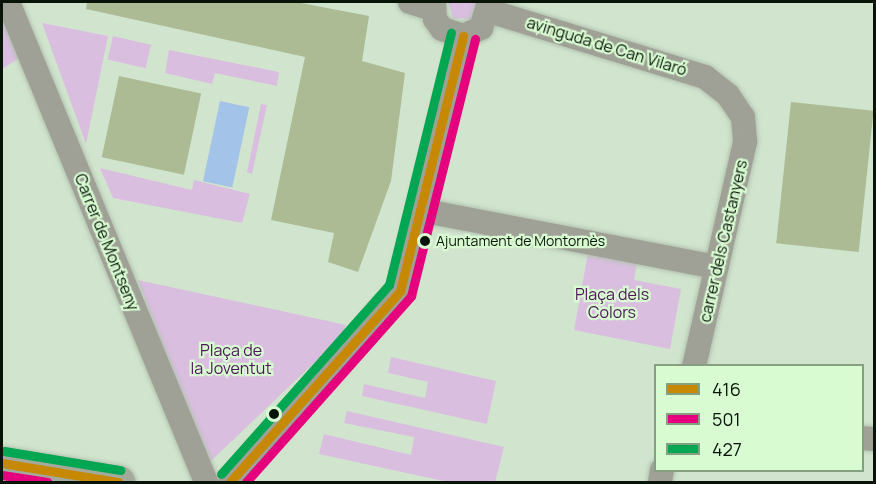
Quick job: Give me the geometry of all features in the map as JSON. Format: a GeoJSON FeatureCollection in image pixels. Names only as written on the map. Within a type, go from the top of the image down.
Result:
{"type":"FeatureCollection","features":[{"type":"Feature","properties":{"kind":"street","name":"Carrer de Montseny"},"geometry":{"type":"LineString","coordinates":[[8,2],[206,483]]}},
{"type":"Feature","properties":{"kind":"street"},"geometry":{"type":"LineString","coordinates":[[410,2],[433,5],[442,28],[463,36],[481,28],[489,6]]}},
{"type":"Feature","properties":{"kind":"street","name":"avinguda de Can Vilaró"},"geometry":{"type":"LineString","coordinates":[[489,6],[705,77],[728,95],[743,117]]}},
{"type":"Feature","properties":{"kind":"street"},"geometry":{"type":"LineString","coordinates":[[230,483],[400,291],[463,36]]}},
{"type":"Feature","properties":{"kind":"street","name":"carrer dels Castanyers"},"geometry":{"type":"LineString","coordinates":[[694,364],[745,142],[743,117]]}},
{"type":"Feature","properties":{"kind":"street"},"geometry":{"type":"LineString","coordinates":[[420,210],[717,267]]}},
{"type":"Feature","properties":{"kind":"street"},"geometry":{"type":"LineString","coordinates":[[2,463],[32,476],[118,483]]}},
{"type":"Feature","properties":{"kind":"green space"},"geometry":{"type":"Polygon","coordinates":[[[448,2],[477,2],[473,19],[453,18],[448,2]]]}},
{"type":"Feature","properties":{"kind":"green space"},"geometry":{"type":"Polygon","coordinates":[[[2,19],[21,57],[2,69],[2,19]]]}},
{"type":"Feature","properties":{"kind":"green space"},"geometry":{"type":"Polygon","coordinates":[[[42,23],[108,36],[86,144],[42,23]]]}},
{"type":"Feature","properties":{"kind":"green space"},"geometry":{"type":"Polygon","coordinates":[[[113,36],[151,45],[146,68],[108,59],[113,36]]]}},
{"type":"Feature","properties":{"kind":"green space"},"geometry":{"type":"Polygon","coordinates":[[[169,50],[279,72],[277,86],[215,73],[212,84],[165,73],[169,50]]]}},
{"type":"Feature","properties":{"kind":"green space"},"geometry":{"type":"Polygon","coordinates":[[[261,104],[267,105],[252,174],[247,172],[261,104]]]}},
{"type":"Feature","properties":{"kind":"green space"},"geometry":{"type":"Polygon","coordinates":[[[100,168],[192,190],[194,180],[250,194],[242,223],[113,198],[100,168]]]}},
{"type":"Feature","properties":{"kind":"green space","name":"Plaça dels Colors"},"geometry":{"type":"Polygon","coordinates":[[[588,253],[637,263],[634,280],[681,289],[670,349],[574,330],[588,253]]]}},
{"type":"Feature","properties":{"kind":"green space","name":"Plaça de la Joventut"},"geometry":{"type":"Polygon","coordinates":[[[138,280],[346,325],[339,339],[211,461],[191,422],[138,280]]]}},
{"type":"Feature","properties":{"kind":"green space"},"geometry":{"type":"Polygon","coordinates":[[[391,357],[496,381],[487,424],[362,396],[364,384],[425,398],[428,382],[388,373],[391,357]]]}},
{"type":"Feature","properties":{"kind":"green space"},"geometry":{"type":"Polygon","coordinates":[[[347,411],[504,447],[495,482],[448,482],[319,454],[324,434],[411,455],[414,437],[344,423],[347,411]]]}},
{"type":"Feature","properties":{"kind":"water"},"geometry":{"type":"Polygon","coordinates":[[[220,101],[249,107],[232,187],[203,181],[220,101]]]}},
{"type":"Feature","properties":{"kind":"building"},"geometry":{"type":"Polygon","coordinates":[[[87,2],[296,2],[369,16],[362,61],[405,73],[391,181],[358,272],[328,262],[334,233],[271,220],[305,57],[86,9],[87,2]]]}},
{"type":"Feature","properties":{"kind":"building"},"geometry":{"type":"Polygon","coordinates":[[[119,76],[201,93],[184,175],[102,157],[119,76]]]}},
{"type":"Feature","properties":{"kind":"building"},"geometry":{"type":"Polygon","coordinates":[[[791,102],[874,111],[859,252],[776,243],[791,102]]]}},
{"type":"Feature","properties":{"kind":"transit line","name":"427"},"geometry":{"type":"LineString","coordinates":[[221,474],[389,285],[451,33]]}},
{"type":"Feature","properties":{"kind":"transit line","name":"416"},"geometry":{"type":"LineString","coordinates":[[230,482],[400,291],[463,36]]}},
{"type":"Feature","properties":{"kind":"transit line","name":"501"},"geometry":{"type":"LineString","coordinates":[[246,482],[411,296],[475,39]]}},
{"type":"Feature","properties":{"kind":"transit line","name":"427"},"geometry":{"type":"LineString","coordinates":[[4,451],[120,470]]}},
{"type":"Feature","properties":{"kind":"transit line","name":"416"},"geometry":{"type":"LineString","coordinates":[[2,463],[118,482]]}},
{"type":"Feature","properties":{"kind":"transit line","name":"501"},"geometry":{"type":"LineString","coordinates":[[2,475],[47,482]]}},
{"type":"Feature","properties":{"kind":"place","name":"Ajuntament de Montornès"},"geometry":{"type":"Point","coordinates":[425,241]}}]}
